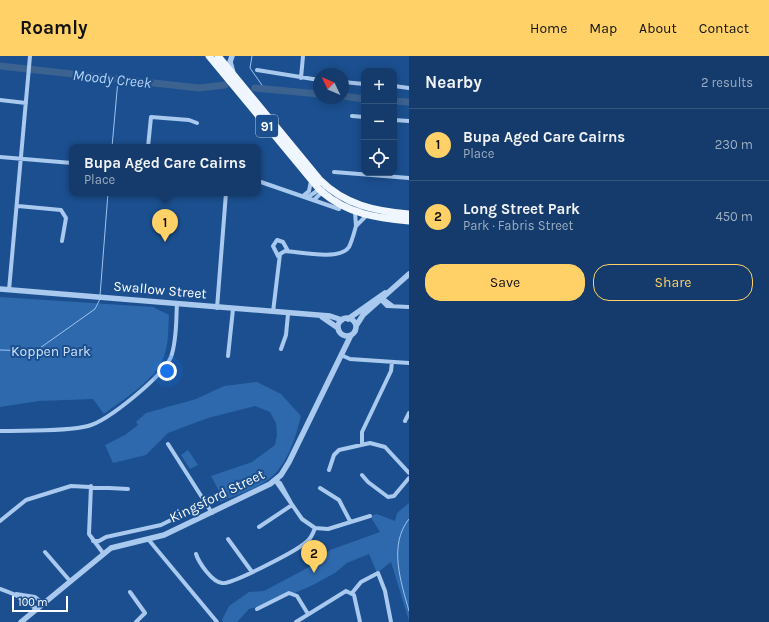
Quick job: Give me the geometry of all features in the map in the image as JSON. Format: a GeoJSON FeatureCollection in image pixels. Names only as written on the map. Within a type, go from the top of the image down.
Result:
{"type":"FeatureCollection","features":[{"type":"Feature","properties":{"kind":"main road","name":"91"},"geometry":{"type":"LineString","coordinates":[[209,56],[221,58],[311,181],[322,189],[364,207],[379,211],[409,214]]}},
{"type":"Feature","properties":{"kind":"main road","name":"91"},"geometry":{"type":"LineString","coordinates":[[221,58],[322,189],[334,202],[355,212],[409,221]]}},
{"type":"Feature","properties":{"kind":"street"},"geometry":{"type":"LineString","coordinates":[[9,290],[30,73],[30,56]]}},
{"type":"Feature","properties":{"kind":"street"},"geometry":{"type":"LineString","coordinates":[[232,56],[230,62],[234,76]]}},
{"type":"Feature","properties":{"kind":"street"},"geometry":{"type":"LineString","coordinates":[[301,78],[303,56]]}},
{"type":"Feature","properties":{"kind":"street"},"geometry":{"type":"LineString","coordinates":[[257,70],[313,79]]}},
{"type":"Feature","properties":{"kind":"street"},"geometry":{"type":"LineString","coordinates":[[349,83],[361,84]]}},
{"type":"Feature","properties":{"kind":"street"},"geometry":{"type":"LineString","coordinates":[[397,86],[409,88]]}},
{"type":"Feature","properties":{"kind":"street"},"geometry":{"type":"LineString","coordinates":[[0,100],[26,103]]}},
{"type":"Feature","properties":{"kind":"street"},"geometry":{"type":"LineString","coordinates":[[352,116],[361,117]]}},
{"type":"Feature","properties":{"kind":"street"},"geometry":{"type":"LineString","coordinates":[[148,144],[151,117],[189,120],[197,123]]}},
{"type":"Feature","properties":{"kind":"street"},"geometry":{"type":"LineString","coordinates":[[397,120],[409,121]]}},
{"type":"Feature","properties":{"kind":"street"},"geometry":{"type":"LineString","coordinates":[[0,157],[69,163]]}},
{"type":"Feature","properties":{"kind":"street"},"geometry":{"type":"LineString","coordinates":[[334,172],[409,178]]}},
{"type":"Feature","properties":{"kind":"street"},"geometry":{"type":"LineString","coordinates":[[261,181],[339,210]]}},
{"type":"Feature","properties":{"kind":"street"},"geometry":{"type":"LineString","coordinates":[[306,197],[311,181]]}},
{"type":"Feature","properties":{"kind":"street"},"geometry":{"type":"LineString","coordinates":[[306,197],[322,189]]}},
{"type":"Feature","properties":{"kind":"street"},"geometry":{"type":"LineString","coordinates":[[314,200],[322,189]]}},
{"type":"Feature","properties":{"kind":"street"},"geometry":{"type":"LineString","coordinates":[[217,308],[226,196]]}},
{"type":"Feature","properties":{"kind":"street"},"geometry":{"type":"LineString","coordinates":[[18,206],[61,210],[66,218],[62,241]]}},
{"type":"Feature","properties":{"kind":"street"},"geometry":{"type":"LineString","coordinates":[[278,256],[282,252],[288,251],[329,255],[340,254],[349,247],[356,226],[357,220],[355,212]]}},
{"type":"Feature","properties":{"kind":"street"},"geometry":{"type":"LineString","coordinates":[[356,226],[367,215]]}},
{"type":"Feature","properties":{"kind":"street"},"geometry":{"type":"LineString","coordinates":[[273,312],[278,256],[273,246],[277,240],[283,242],[288,251]]}},
{"type":"Feature","properties":{"kind":"street"},"geometry":{"type":"LineString","coordinates":[[381,298],[360,312],[345,319],[339,330],[346,336],[351,335],[355,331],[360,318],[409,274]]}},
{"type":"Feature","properties":{"kind":"street","name":"Swallow Street"},"geometry":{"type":"LineString","coordinates":[[0,289],[177,303],[288,314],[330,316],[345,319]]}},
{"type":"Feature","properties":{"kind":"street"},"geometry":{"type":"LineString","coordinates":[[381,298],[389,304],[409,308]]}},
{"type":"Feature","properties":{"kind":"street"},"geometry":{"type":"LineString","coordinates":[[0,431],[86,427],[105,419],[153,381],[166,366],[173,351],[177,303]]}},
{"type":"Feature","properties":{"kind":"street"},"geometry":{"type":"LineString","coordinates":[[228,356],[233,309]]}},
{"type":"Feature","properties":{"kind":"street"},"geometry":{"type":"LineString","coordinates":[[281,349],[286,335],[288,314]]}},
{"type":"Feature","properties":{"kind":"street","name":"Swallow Street"},"geometry":{"type":"LineString","coordinates":[[318,316],[327,320],[339,330]]}},
{"type":"Feature","properties":{"kind":"street"},"geometry":{"type":"LineString","coordinates":[[345,319],[353,321],[356,326]]}},
{"type":"Feature","properties":{"kind":"street","name":"Kingsford Street"},"geometry":{"type":"LineString","coordinates":[[339,330],[344,343],[341,355]]}},
{"type":"Feature","properties":{"kind":"street","name":"Kingsford Street"},"geometry":{"type":"LineString","coordinates":[[21,622],[103,553],[118,545],[164,535],[264,488],[275,480],[289,462],[351,335]]}},
{"type":"Feature","properties":{"kind":"street"},"geometry":{"type":"LineString","coordinates":[[341,355],[350,359],[409,364]]}},
{"type":"Feature","properties":{"kind":"street"},"geometry":{"type":"LineString","coordinates":[[362,444],[362,432],[391,371],[392,362]]}},
{"type":"Feature","properties":{"kind":"street"},"geometry":{"type":"LineString","coordinates":[[405,421],[409,413]]}},
{"type":"Feature","properties":{"kind":"street"},"geometry":{"type":"LineString","coordinates":[[329,470],[334,455],[339,450],[362,444],[376,443],[385,447],[409,473]]}},
{"type":"Feature","properties":{"kind":"street"},"geometry":{"type":"LineString","coordinates":[[168,444],[212,513]]}},
{"type":"Feature","properties":{"kind":"street"},"geometry":{"type":"LineString","coordinates":[[362,475],[368,482],[388,497],[396,494],[409,478]]}},
{"type":"Feature","properties":{"kind":"street"},"geometry":{"type":"LineString","coordinates":[[275,480],[283,488],[292,505],[304,521],[315,528],[328,529],[370,516]]}},
{"type":"Feature","properties":{"kind":"street"},"geometry":{"type":"LineString","coordinates":[[0,521],[22,503],[71,486],[128,488]]}},
{"type":"Feature","properties":{"kind":"street"},"geometry":{"type":"LineString","coordinates":[[91,486],[89,529],[93,541],[103,553]]}},
{"type":"Feature","properties":{"kind":"street"},"geometry":{"type":"LineString","coordinates":[[320,488],[341,502],[350,521]]}},
{"type":"Feature","properties":{"kind":"street","name":"Kingsford Street"},"geometry":{"type":"LineString","coordinates":[[93,541],[99,541],[106,537],[161,525],[205,504]]}},
{"type":"Feature","properties":{"kind":"street"},"geometry":{"type":"LineString","coordinates":[[259,527],[292,505]]}},
{"type":"Feature","properties":{"kind":"street"},"geometry":{"type":"LineString","coordinates":[[196,554],[199,560],[219,582],[227,583],[252,572],[304,544],[312,536],[315,528]]}},
{"type":"Feature","properties":{"kind":"street"},"geometry":{"type":"LineString","coordinates":[[148,539],[216,622]]}},
{"type":"Feature","properties":{"kind":"street"},"geometry":{"type":"LineString","coordinates":[[228,539],[252,572]]}},
{"type":"Feature","properties":{"kind":"street"},"geometry":{"type":"LineString","coordinates":[[45,552],[70,581]]}},
{"type":"Feature","properties":{"kind":"street"},"geometry":{"type":"LineString","coordinates":[[352,593],[361,582],[378,573],[391,622]]}},
{"type":"Feature","properties":{"kind":"street"},"geometry":{"type":"LineString","coordinates":[[0,589],[14,594],[30,603],[36,609]]}},
{"type":"Feature","properties":{"kind":"street"},"geometry":{"type":"LineString","coordinates":[[130,592],[145,613],[136,622]]}},
{"type":"Feature","properties":{"kind":"street"},"geometry":{"type":"LineString","coordinates":[[257,609],[289,593],[297,596],[308,614]]}},
{"type":"Feature","properties":{"kind":"street"},"geometry":{"type":"LineString","coordinates":[[296,622],[343,593],[352,593]]}},
{"type":"Feature","properties":{"kind":"street"},"geometry":{"type":"LineString","coordinates":[[352,593],[355,598],[360,622]]}},
{"type":"Feature","properties":{"kind":"street"},"geometry":{"type":"LineString","coordinates":[[14,594],[35,597],[43,603]]}},
{"type":"Feature","properties":{"kind":"green space","name":"Koppen Park"},"geometry":{"type":"Polygon","coordinates":[[[0,297],[153,307],[169,315],[168,339],[165,353],[161,362],[148,380],[131,395],[104,414],[93,399],[39,401],[0,407],[0,297]]]}},
{"type":"Feature","properties":{"kind":"green space"},"geometry":{"type":"Polygon","coordinates":[[[257,382],[281,394],[301,416],[293,443],[284,461],[273,476],[260,485],[220,502],[219,491],[211,476],[252,462],[275,445],[277,435],[276,423],[270,412],[255,406],[208,418],[168,433],[146,455],[113,463],[105,445],[125,435],[138,425],[136,422],[146,413],[196,399],[224,386],[257,382]]]}},
{"type":"Feature","properties":{"kind":"green space"},"geometry":{"type":"Polygon","coordinates":[[[188,450],[198,465],[190,469],[181,455],[188,450]]]}},
{"type":"Feature","properties":{"kind":"green space"},"geometry":{"type":"Polygon","coordinates":[[[409,503],[409,621],[391,562],[377,573],[369,554],[347,563],[335,573],[311,586],[266,605],[249,609],[237,622],[223,622],[222,620],[229,606],[249,592],[264,591],[311,566],[330,550],[380,532],[370,516],[377,514],[395,521],[397,513],[409,503]]]}},
{"type":"Feature","properties":{"kind":"waterway"},"geometry":{"type":"LineString","coordinates":[[252,56],[250,68],[264,88]]}},
{"type":"Feature","properties":{"kind":"waterway","name":"Moody Creek"},"geometry":{"type":"LineString","coordinates":[[0,66],[199,88],[225,85]]}},
{"type":"Feature","properties":{"kind":"waterway"},"geometry":{"type":"LineString","coordinates":[[112,144],[118,80]]}},
{"type":"Feature","properties":{"kind":"waterway","name":"Moody Creek"},"geometry":{"type":"LineString","coordinates":[[255,88],[313,93]]}},
{"type":"Feature","properties":{"kind":"waterway","name":"Moody Creek"},"geometry":{"type":"LineString","coordinates":[[349,97],[361,99]]}},
{"type":"Feature","properties":{"kind":"waterway","name":"Moody Creek"},"geometry":{"type":"LineString","coordinates":[[397,101],[409,102]]}},
{"type":"Feature","properties":{"kind":"waterway"},"geometry":{"type":"LineString","coordinates":[[100,296],[108,196]]}},
{"type":"Feature","properties":{"kind":"waterway"},"geometry":{"type":"LineString","coordinates":[[0,350],[32,351],[40,348],[95,309],[100,299]]}},
{"type":"Feature","properties":{"kind":"waterway"},"geometry":{"type":"LineString","coordinates":[[409,519],[399,540],[398,552],[400,576],[409,611]]}},
{"type":"Feature","properties":{"kind":"place","name":"Bupa Aged Care Cairns"},"geometry":{"type":"Point","coordinates":[165,242]}},
{"type":"Feature","properties":{"kind":"place","name":"Long Street Park"},"geometry":{"type":"Point","coordinates":[314,573]}}]}
